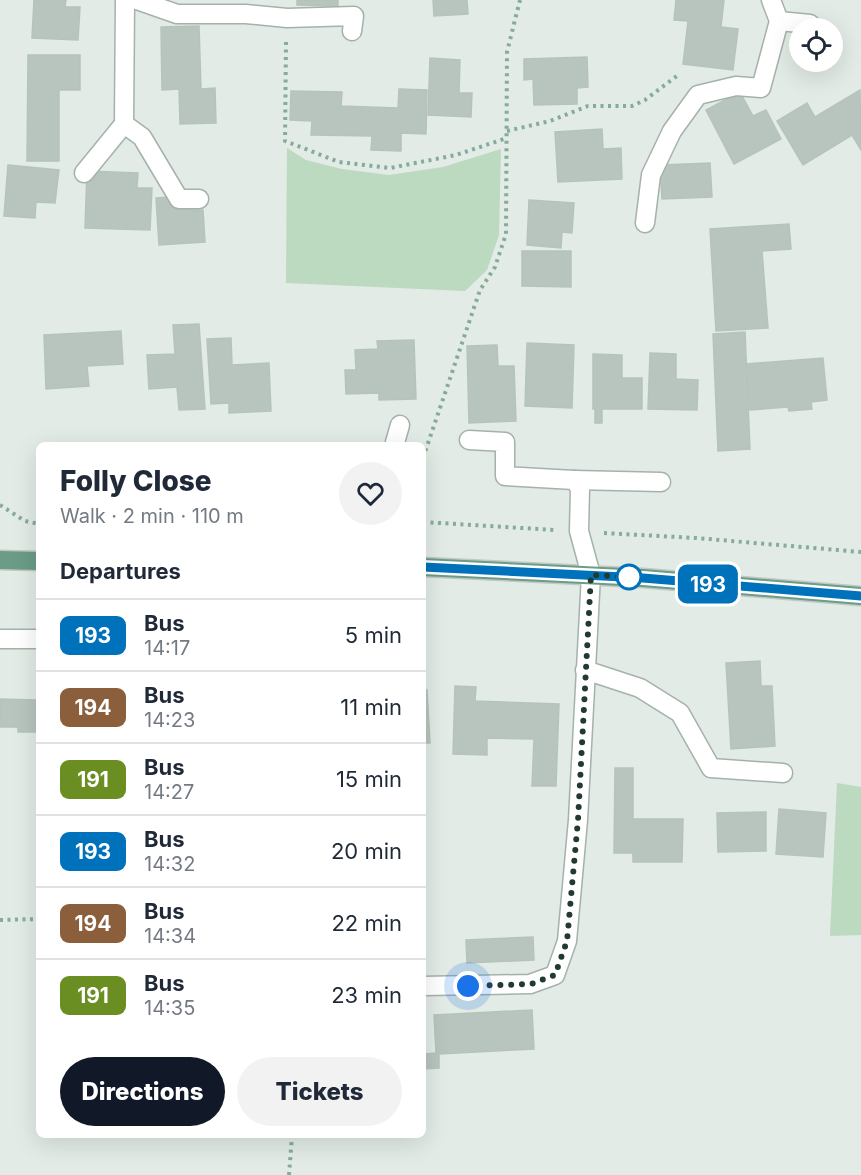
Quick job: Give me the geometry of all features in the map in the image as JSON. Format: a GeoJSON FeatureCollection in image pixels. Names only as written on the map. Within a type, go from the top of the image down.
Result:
{"type":"FeatureCollection","features":[{"type":"Feature","properties":{"kind":"main road"},"geometry":{"type":"LineString","coordinates":[[0,560],[36,561]]}},
{"type":"Feature","properties":{"kind":"main road"},"geometry":{"type":"LineString","coordinates":[[426,567],[591,575],[861,596]]}},
{"type":"Feature","properties":{"kind":"street"},"geometry":{"type":"LineString","coordinates":[[84,173],[124,124],[125,0]]}},
{"type":"Feature","properties":{"kind":"street"},"geometry":{"type":"LineString","coordinates":[[137,0],[177,14],[246,7],[286,18],[354,16],[352,31]]}},
{"type":"Feature","properties":{"kind":"street"},"geometry":{"type":"LineString","coordinates":[[645,223],[651,175],[672,131],[698,95],[736,86],[761,88],[779,21],[771,0]]}},
{"type":"Feature","properties":{"kind":"street"},"geometry":{"type":"LineString","coordinates":[[779,21],[789,22]]}},
{"type":"Feature","properties":{"kind":"street"},"geometry":{"type":"LineString","coordinates":[[124,124],[141,137],[179,199],[199,198]]}},
{"type":"Feature","properties":{"kind":"street"},"geometry":{"type":"LineString","coordinates":[[395,442],[400,425]]}},
{"type":"Feature","properties":{"kind":"street"},"geometry":{"type":"LineString","coordinates":[[469,440],[505,442],[505,476],[661,482]]}},
{"type":"Feature","properties":{"kind":"street"},"geometry":{"type":"LineString","coordinates":[[426,986],[531,984],[555,975],[567,941],[578,820],[591,575],[579,531],[580,488],[574,480]]}},
{"type":"Feature","properties":{"kind":"street"},"geometry":{"type":"LineString","coordinates":[[0,639],[36,639]]}},
{"type":"Feature","properties":{"kind":"street"},"geometry":{"type":"LineString","coordinates":[[585,670],[640,688],[680,712],[711,768],[783,773]]}},
{"type":"Feature","properties":{"kind":"path"},"geometry":{"type":"LineString","coordinates":[[426,449],[480,290],[495,267],[506,234],[507,52],[520,0]]}},
{"type":"Feature","properties":{"kind":"path"},"geometry":{"type":"LineString","coordinates":[[286,18],[285,141],[339,162],[390,168],[456,155],[507,138]]}},
{"type":"Feature","properties":{"kind":"path"},"geometry":{"type":"LineString","coordinates":[[507,131],[550,121],[588,106],[633,106],[682,73]]}},
{"type":"Feature","properties":{"kind":"path"},"geometry":{"type":"LineString","coordinates":[[0,503],[24,521],[36,523]]}},
{"type":"Feature","properties":{"kind":"path"},"geometry":{"type":"LineString","coordinates":[[426,522],[696,538],[861,552]]}},
{"type":"Feature","properties":{"kind":"path"},"geometry":{"type":"LineString","coordinates":[[0,920],[36,919]]}},
{"type":"Feature","properties":{"kind":"path"},"geometry":{"type":"LineString","coordinates":[[289,1175],[292,1138]]}},
{"type":"Feature","properties":{"kind":"green space"},"geometry":{"type":"Polygon","coordinates":[[[287,148],[306,160],[342,169],[389,175],[443,167],[501,149],[499,235],[487,270],[465,291],[286,283],[287,148]]]}},
{"type":"Feature","properties":{"kind":"green space"},"geometry":{"type":"Polygon","coordinates":[[[837,783],[861,787],[861,935],[830,936],[837,783]]]}},
{"type":"Feature","properties":{"kind":"building"},"geometry":{"type":"Polygon","coordinates":[[[34,0],[66,0],[65,7],[80,7],[78,40],[32,38],[34,0]]]}},
{"type":"Feature","properties":{"kind":"building"},"geometry":{"type":"Polygon","coordinates":[[[297,0],[338,0],[338,6],[297,5],[297,0]]]}},
{"type":"Feature","properties":{"kind":"building"},"geometry":{"type":"Polygon","coordinates":[[[433,0],[467,0],[468,14],[434,16],[433,0]]]}},
{"type":"Feature","properties":{"kind":"building"},"geometry":{"type":"Polygon","coordinates":[[[676,0],[724,0],[721,27],[738,29],[733,70],[683,64],[688,21],[674,20],[676,0]]]}},
{"type":"Feature","properties":{"kind":"building"},"geometry":{"type":"Polygon","coordinates":[[[199,26],[201,89],[215,88],[216,123],[180,124],[179,89],[162,90],[161,27],[199,26]]]}},
{"type":"Feature","properties":{"kind":"building"},"geometry":{"type":"Polygon","coordinates":[[[28,55],[80,55],[80,90],[59,90],[59,161],[27,161],[28,55]]]}},
{"type":"Feature","properties":{"kind":"building"},"geometry":{"type":"Polygon","coordinates":[[[587,57],[588,87],[577,88],[577,104],[534,105],[533,79],[524,80],[524,59],[587,57]]]}},
{"type":"Feature","properties":{"kind":"building"},"geometry":{"type":"Polygon","coordinates":[[[430,58],[460,60],[459,93],[472,93],[471,117],[428,115],[430,58]]]}},
{"type":"Feature","properties":{"kind":"building"},"geometry":{"type":"Polygon","coordinates":[[[399,89],[427,90],[426,134],[401,133],[401,151],[371,150],[372,136],[311,135],[312,121],[290,120],[291,91],[342,92],[341,106],[398,108],[399,89]]]}},
{"type":"Feature","properties":{"kind":"building"},"geometry":{"type":"Polygon","coordinates":[[[860,90],[861,150],[852,135],[803,165],[777,121],[807,103],[815,117],[860,90]]]}},
{"type":"Feature","properties":{"kind":"building"},"geometry":{"type":"Polygon","coordinates":[[[740,92],[753,116],[766,110],[781,139],[734,164],[706,110],[740,92]]]}},
{"type":"Feature","properties":{"kind":"building"},"geometry":{"type":"Polygon","coordinates":[[[602,129],[603,149],[621,148],[622,179],[558,182],[555,132],[602,129]]]}},
{"type":"Feature","properties":{"kind":"building"},"geometry":{"type":"Polygon","coordinates":[[[710,163],[712,197],[662,199],[660,165],[710,163]]]}},
{"type":"Feature","properties":{"kind":"building"},"geometry":{"type":"Polygon","coordinates":[[[8,165],[59,170],[55,203],[36,202],[35,218],[4,216],[8,165]]]}},
{"type":"Feature","properties":{"kind":"building"},"geometry":{"type":"Polygon","coordinates":[[[87,171],[138,173],[137,188],[152,188],[150,230],[85,228],[87,171]]]}},
{"type":"Feature","properties":{"kind":"building"},"geometry":{"type":"Polygon","coordinates":[[[171,197],[172,206],[191,205],[191,210],[203,210],[205,242],[159,245],[156,198],[171,197]]]}},
{"type":"Feature","properties":{"kind":"building"},"geometry":{"type":"Polygon","coordinates":[[[529,200],[574,203],[572,233],[562,232],[561,248],[527,245],[529,200]]]}},
{"type":"Feature","properties":{"kind":"building"},"geometry":{"type":"Polygon","coordinates":[[[789,224],[791,249],[762,251],[768,328],[716,331],[710,229],[789,224]]]}},
{"type":"Feature","properties":{"kind":"building"},"geometry":{"type":"Polygon","coordinates":[[[522,251],[571,251],[571,287],[522,286],[522,251]]]}},
{"type":"Feature","properties":{"kind":"building"},"geometry":{"type":"Polygon","coordinates":[[[199,324],[205,409],[179,410],[177,387],[149,389],[147,355],[175,354],[173,325],[199,324]]]}},
{"type":"Feature","properties":{"kind":"building"},"geometry":{"type":"Polygon","coordinates":[[[121,331],[123,364],[87,366],[89,386],[46,389],[44,335],[121,331]]]}},
{"type":"Feature","properties":{"kind":"building"},"geometry":{"type":"Polygon","coordinates":[[[745,332],[750,449],[718,451],[713,334],[745,332]]]}},
{"type":"Feature","properties":{"kind":"building"},"geometry":{"type":"Polygon","coordinates":[[[231,338],[232,365],[269,363],[271,411],[229,413],[229,403],[211,404],[207,339],[231,338]]]}},
{"type":"Feature","properties":{"kind":"building"},"geometry":{"type":"Polygon","coordinates":[[[414,340],[416,399],[379,400],[379,393],[346,394],[345,370],[356,370],[355,350],[378,349],[377,341],[414,340]]]}},
{"type":"Feature","properties":{"kind":"building"},"geometry":{"type":"Polygon","coordinates":[[[527,343],[574,345],[572,408],[525,406],[527,343]]]}},
{"type":"Feature","properties":{"kind":"building"},"geometry":{"type":"Polygon","coordinates":[[[497,345],[498,366],[514,366],[516,421],[469,423],[467,346],[497,345]]]}},
{"type":"Feature","properties":{"kind":"building"},"geometry":{"type":"Polygon","coordinates":[[[650,353],[676,354],[676,379],[698,380],[697,410],[648,409],[650,353]]]}},
{"type":"Feature","properties":{"kind":"building"},"geometry":{"type":"Polygon","coordinates":[[[593,354],[622,355],[622,378],[642,378],[642,409],[602,409],[602,423],[595,423],[593,354]]]}},
{"type":"Feature","properties":{"kind":"building"},"geometry":{"type":"Polygon","coordinates":[[[823,358],[827,400],[811,402],[812,409],[789,411],[788,407],[750,410],[746,364],[823,358]]]}},
{"type":"Feature","properties":{"kind":"building"},"geometry":{"type":"Polygon","coordinates":[[[760,661],[761,686],[772,686],[775,746],[731,749],[726,663],[760,661]]]}},
{"type":"Feature","properties":{"kind":"building"},"geometry":{"type":"Polygon","coordinates":[[[455,686],[476,687],[475,701],[559,704],[556,786],[532,786],[534,739],[487,738],[487,755],[453,754],[455,686]]]}},
{"type":"Feature","properties":{"kind":"building"},"geometry":{"type":"Polygon","coordinates":[[[427,690],[430,743],[426,743],[427,690]]]}},
{"type":"Feature","properties":{"kind":"building"},"geometry":{"type":"Polygon","coordinates":[[[0,699],[36,700],[36,732],[18,732],[18,727],[0,727],[0,699]]]}},
{"type":"Feature","properties":{"kind":"building"},"geometry":{"type":"Polygon","coordinates":[[[615,768],[633,768],[633,819],[683,819],[682,862],[633,862],[633,853],[614,853],[615,768]]]}},
{"type":"Feature","properties":{"kind":"building"},"geometry":{"type":"Polygon","coordinates":[[[779,809],[826,813],[823,857],[776,854],[779,809]]]}},
{"type":"Feature","properties":{"kind":"building"},"geometry":{"type":"Polygon","coordinates":[[[766,812],[766,851],[718,852],[717,813],[766,812]]]}},
{"type":"Feature","properties":{"kind":"building"},"geometry":{"type":"Polygon","coordinates":[[[533,937],[534,960],[467,963],[466,940],[533,937]]]}},
{"type":"Feature","properties":{"kind":"building"},"geometry":{"type":"Polygon","coordinates":[[[532,1010],[534,1049],[439,1054],[439,1068],[426,1069],[426,1054],[436,1053],[434,1015],[532,1010]]]}},
{"type":"Feature","properties":{"kind":"bus line","name":"193"},"geometry":{"type":"LineString","coordinates":[[426,567],[643,578],[861,596]]}},
{"type":"Feature","properties":{"kind":"route"},"geometry":{"type":"LineString","coordinates":[[468,986],[531,984],[555,975],[567,941],[578,820],[591,575],[629,577]]}}]}
